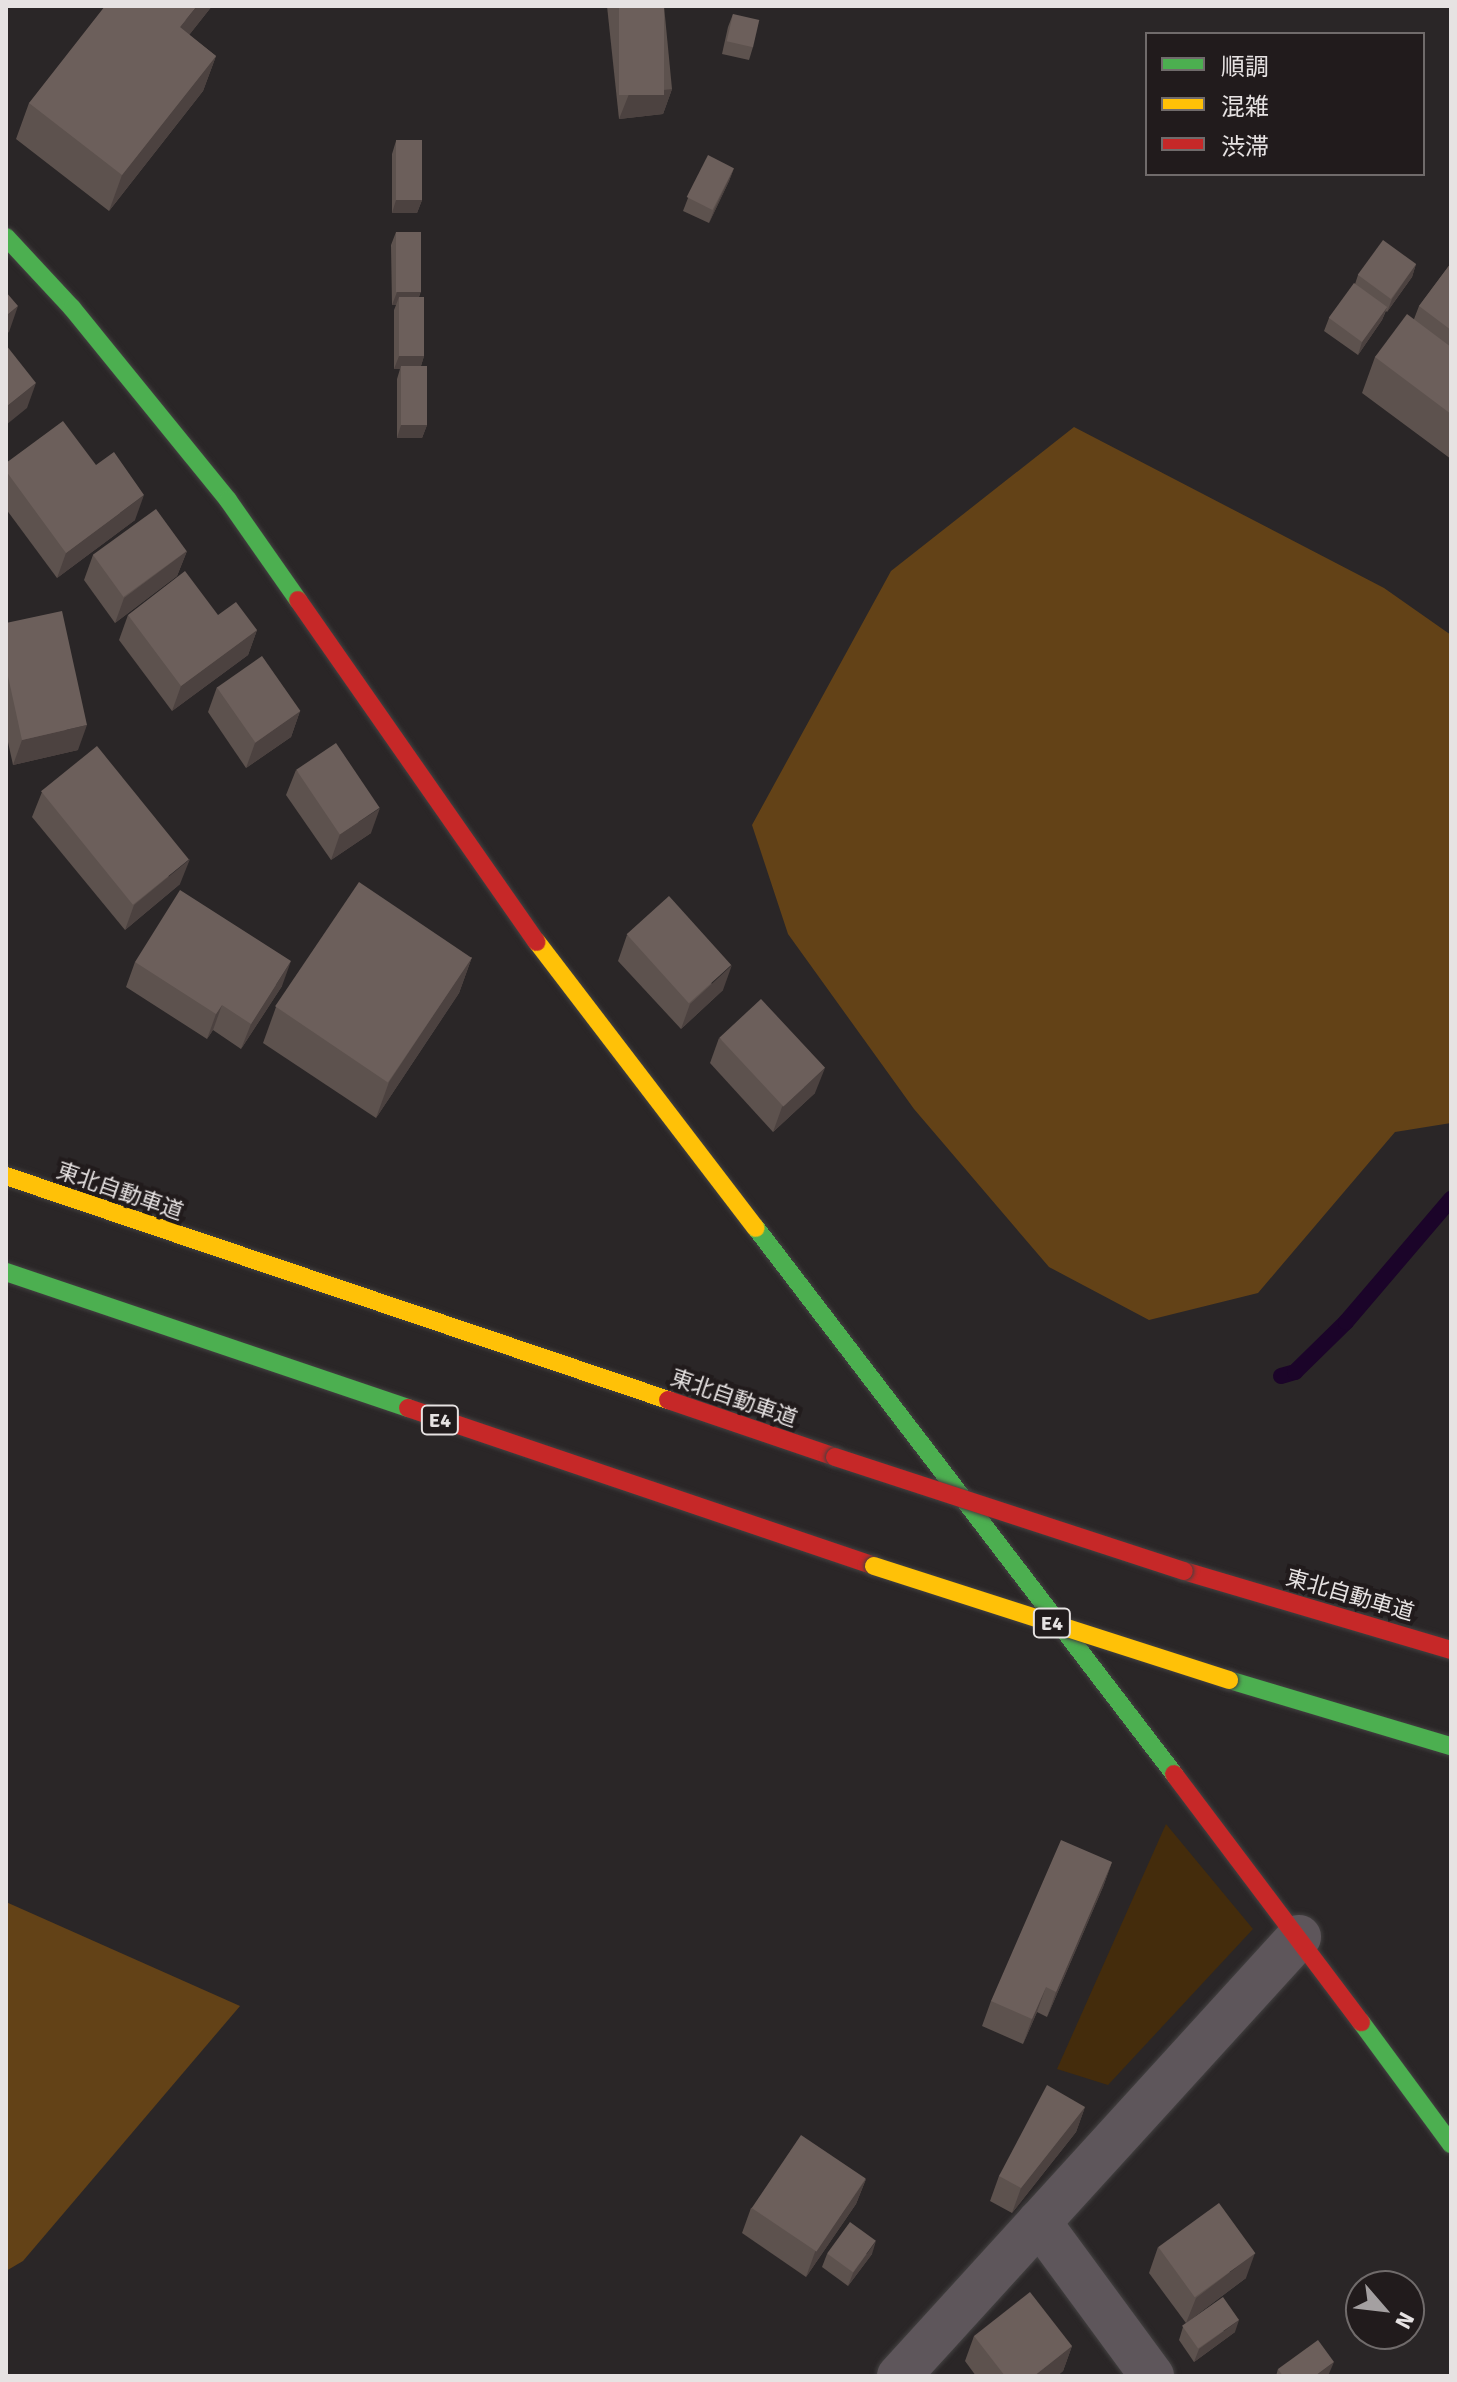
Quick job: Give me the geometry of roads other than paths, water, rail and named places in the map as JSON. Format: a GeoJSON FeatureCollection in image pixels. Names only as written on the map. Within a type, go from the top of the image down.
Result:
{"type":"FeatureCollection","features":[{"type":"Feature","properties":{"kind":"main road"},"geometry":{"type":"LineString","coordinates":[[6,237],[72,308],[228,500],[520,919],[1299,1937],[1451,2144]]}},
{"type":"Feature","properties":{"kind":"main road","name":"東北自動車道"},"geometry":{"type":"LineString","coordinates":[[6,1176],[835,1457],[1184,1571],[1451,1650]]}},
{"type":"Feature","properties":{"kind":"main road","name":"E4"},"geometry":{"type":"LineString","coordinates":[[6,1272],[874,1566],[1229,1680],[1451,1746]]}},
{"type":"Feature","properties":{"kind":"street"},"geometry":{"type":"LineString","coordinates":[[899,2376],[1299,1937]]}},
{"type":"Feature","properties":{"kind":"street"},"geometry":{"type":"LineString","coordinates":[[1039,2222],[1152,2376]]}},
{"type":"Feature","properties":{"kind":"waterway"},"geometry":{"type":"LineString","coordinates":[[1281,1376],[1295,1372],[1346,1322],[1451,1199]]}}]}
